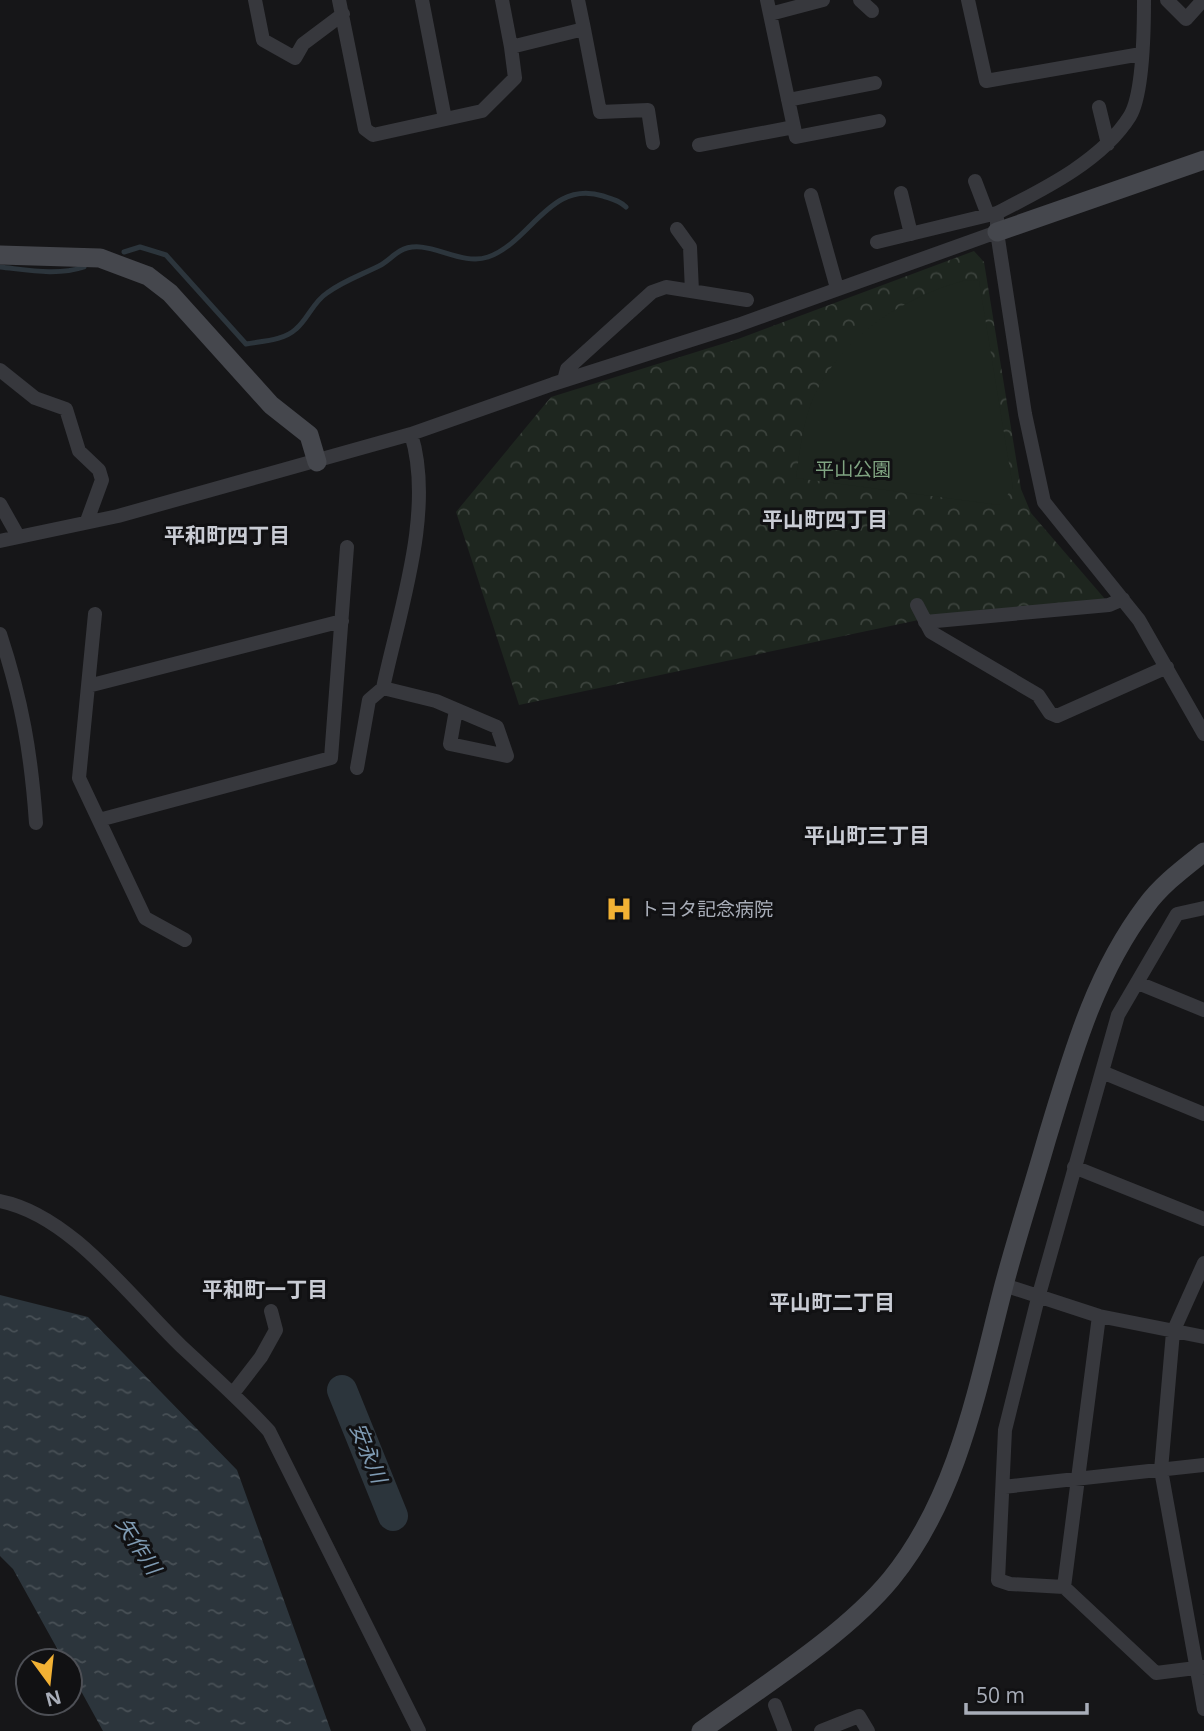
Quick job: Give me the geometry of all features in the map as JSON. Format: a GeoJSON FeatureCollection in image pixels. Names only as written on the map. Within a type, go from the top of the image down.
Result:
{"type":"FeatureCollection","features":[{"type":"Feature","properties":{"kind":"street"},"geometry":{"type":"LineString","coordinates":[[255,0],[263,40],[295,58],[303,44],[341,7]]}},
{"type":"Feature","properties":{"kind":"street"},"geometry":{"type":"LineString","coordinates":[[422,0],[445,119]]}},
{"type":"Feature","properties":{"kind":"street"},"geometry":{"type":"LineString","coordinates":[[341,7],[365,129],[373,135],[482,111],[516,78],[502,0]]}},
{"type":"Feature","properties":{"kind":"street"},"geometry":{"type":"LineString","coordinates":[[578,0],[600,112],[648,110],[653,143]]}},
{"type":"Feature","properties":{"kind":"street"},"geometry":{"type":"LineString","coordinates":[[823,0],[768,7],[796,137],[879,121]]}},
{"type":"Feature","properties":{"kind":"street"},"geometry":{"type":"LineString","coordinates":[[860,0],[872,11]]}},
{"type":"Feature","properties":{"kind":"street"},"geometry":{"type":"LineString","coordinates":[[968,0],[986,81],[1141,54]]}},
{"type":"Feature","properties":{"kind":"street"},"geometry":{"type":"LineString","coordinates":[[0,541],[118,516],[411,434],[564,380],[738,325],[953,248],[1108,144],[1131,115],[1138,94],[1144,0]]}},
{"type":"Feature","properties":{"kind":"street"},"geometry":{"type":"LineString","coordinates":[[1167,0],[1186,19],[1203,0]]}},
{"type":"Feature","properties":{"kind":"street"},"geometry":{"type":"LineString","coordinates":[[511,47],[584,29]]}},
{"type":"Feature","properties":{"kind":"street"},"geometry":{"type":"LineString","coordinates":[[788,100],[875,83]]}},
{"type":"Feature","properties":{"kind":"street"},"geometry":{"type":"LineString","coordinates":[[1099,107],[1108,144]]}},
{"type":"Feature","properties":{"kind":"street"},"geometry":{"type":"LineString","coordinates":[[699,145],[794,127]]}},
{"type":"Feature","properties":{"kind":"street"},"geometry":{"type":"LineString","coordinates":[[877,242],[948,225],[994,220],[1204,160]]}},
{"type":"Feature","properties":{"kind":"street"},"geometry":{"type":"LineString","coordinates":[[975,181],[994,220],[1039,488],[1055,519],[1123,599],[1167,667],[1204,734]]}},
{"type":"Feature","properties":{"kind":"street"},"geometry":{"type":"LineString","coordinates":[[901,193],[911,234]]}},
{"type":"Feature","properties":{"kind":"street"},"geometry":{"type":"LineString","coordinates":[[811,195],[837,288]]}},
{"type":"Feature","properties":{"kind":"street"},"geometry":{"type":"LineString","coordinates":[[948,225],[953,248]]}},
{"type":"Feature","properties":{"kind":"street"},"geometry":{"type":"LineString","coordinates":[[677,229],[690,247],[692,291]]}},
{"type":"Feature","properties":{"kind":"street"},"geometry":{"type":"LineString","coordinates":[[0,255],[100,258],[148,276],[170,293],[271,405],[309,435],[317,462]]}},
{"type":"Feature","properties":{"kind":"street"},"geometry":{"type":"LineString","coordinates":[[564,380],[567,369],[652,292],[666,287],[747,300]]}},
{"type":"Feature","properties":{"kind":"street"},"geometry":{"type":"LineString","coordinates":[[0,370],[36,398],[66,409],[79,451],[99,470],[102,480],[87,521]]}},
{"type":"Feature","properties":{"kind":"street"},"geometry":{"type":"LineString","coordinates":[[357,768],[369,700],[383,688],[418,522],[416,449],[411,434]]}},
{"type":"Feature","properties":{"kind":"street"},"geometry":{"type":"LineString","coordinates":[[0,504],[18,536]]}},
{"type":"Feature","properties":{"kind":"street"},"geometry":{"type":"LineString","coordinates":[[99,820],[331,758],[347,547]]}},
{"type":"Feature","properties":{"kind":"street"},"geometry":{"type":"LineString","coordinates":[[925,622],[1109,605],[1123,599]]}},
{"type":"Feature","properties":{"kind":"street"},"geometry":{"type":"LineString","coordinates":[[917,605],[931,632],[1038,695],[1050,713],[1057,716],[1167,667]]}},
{"type":"Feature","properties":{"kind":"street"},"geometry":{"type":"LineString","coordinates":[[95,614],[79,778],[145,918],[185,940]]}},
{"type":"Feature","properties":{"kind":"street"},"geometry":{"type":"LineString","coordinates":[[88,686],[342,621]]}},
{"type":"Feature","properties":{"kind":"street"},"geometry":{"type":"LineString","coordinates":[[0,634],[21,698],[32,754],[36,823]]}},
{"type":"Feature","properties":{"kind":"street"},"geometry":{"type":"LineString","coordinates":[[383,688],[436,701],[456,710]]}},
{"type":"Feature","properties":{"kind":"street"},"geometry":{"type":"LineString","coordinates":[[701,1731],[861,1611],[898,1569],[942,1492],[984,1375],[1004,1285],[1089,1005],[1122,940],[1148,903],[1204,852]]}},
{"type":"Feature","properties":{"kind":"street"},"geometry":{"type":"LineString","coordinates":[[1200,1667],[1156,1673],[1064,1587],[1010,1584],[998,1580],[1005,1430],[1038,1298],[1118,1014],[1177,914],[1204,908]]}},
{"type":"Feature","properties":{"kind":"street"},"geometry":{"type":"LineString","coordinates":[[1138,984],[1204,1010]]}},
{"type":"Feature","properties":{"kind":"street"},"geometry":{"type":"LineString","coordinates":[[1102,1072],[1204,1114]]}},
{"type":"Feature","properties":{"kind":"street"},"geometry":{"type":"LineString","coordinates":[[1074,1167],[1204,1219]]}},
{"type":"Feature","properties":{"kind":"street"},"geometry":{"type":"LineString","coordinates":[[0,1201],[35,1211],[76,1242],[180,1345],[234,1392],[270,1431],[419,1731]]}},
{"type":"Feature","properties":{"kind":"street"},"geometry":{"type":"LineString","coordinates":[[1204,1263],[1174,1332],[1161,1470],[1200,1667],[1204,1709]]}},
{"type":"Feature","properties":{"kind":"street"},"geometry":{"type":"LineString","coordinates":[[1004,1285],[1099,1316],[1204,1337]]}},
{"type":"Feature","properties":{"kind":"street"},"geometry":{"type":"LineString","coordinates":[[234,1392],[261,1357],[276,1330],[271,1311]]}},
{"type":"Feature","properties":{"kind":"street"},"geometry":{"type":"LineString","coordinates":[[1064,1587],[1099,1316]]}},
{"type":"Feature","properties":{"kind":"street"},"geometry":{"type":"LineString","coordinates":[[1003,1487],[1204,1465]]}},
{"type":"Feature","properties":{"kind":"street"},"geometry":{"type":"LineString","coordinates":[[775,1705],[785,1731]]}},
{"type":"Feature","properties":{"kind":"street"},"geometry":{"type":"LineString","coordinates":[[821,1731],[859,1716],[868,1731]]}},
{"type":"Feature","properties":{"kind":"green space","name":"平山公園"},"geometry":{"type":"Polygon","coordinates":[[[974,251],[984,262],[1021,489],[1031,513],[1105,599],[928,618],[519,705],[456,512],[551,397],[738,339],[974,251]]]}},
{"type":"Feature","properties":{"kind":"green space"},"geometry":{"type":"Polygon","coordinates":[[[966,280],[979,281],[1013,488],[999,505],[796,478],[811,404],[843,353],[878,321],[899,308],[943,287],[966,280]]]}},
{"type":"Feature","properties":{"kind":"water","name":"矢作川"},"geometry":{"type":"Polygon","coordinates":[[[0,1295],[88,1317],[237,1470],[331,1731],[103,1731],[84,1696],[84,1647],[56,1647],[13,1569],[0,1556],[0,1295]]]}},
{"type":"Feature","properties":{"kind":"waterway"},"geometry":{"type":"LineString","coordinates":[[124,252],[140,247],[166,255],[246,344],[272,340],[291,333],[327,293],[410,247],[432,249],[466,258],[488,257],[517,239],[542,214],[569,196],[585,193],[603,196],[626,207]]}},
{"type":"Feature","properties":{"kind":"waterway"},"geometry":{"type":"LineString","coordinates":[[0,267],[53,272],[84,267]]}},
{"type":"Feature","properties":{"kind":"waterway","name":"安永川"},"geometry":{"type":"LineString","coordinates":[[342,1390],[393,1516]]}},
{"type":"Feature","properties":{"kind":"place","name":"トヨタ記念病院"},"geometry":{"type":"Point","coordinates":[619,909]}},
{"type":"Feature","properties":{"kind":"district","name":"平山町四丁目"},"geometry":{"type":"Point","coordinates":[825,520]}},
{"type":"Feature","properties":{"kind":"district","name":"平和町四丁目"},"geometry":{"type":"Point","coordinates":[227,536]}},
{"type":"Feature","properties":{"kind":"district","name":"平山町三丁目"},"geometry":{"type":"Point","coordinates":[867,836]}},
{"type":"Feature","properties":{"kind":"district","name":"平和町一丁目"},"geometry":{"type":"Point","coordinates":[265,1290]}},
{"type":"Feature","properties":{"kind":"district","name":"平山町二丁目"},"geometry":{"type":"Point","coordinates":[832,1303]}}]}
